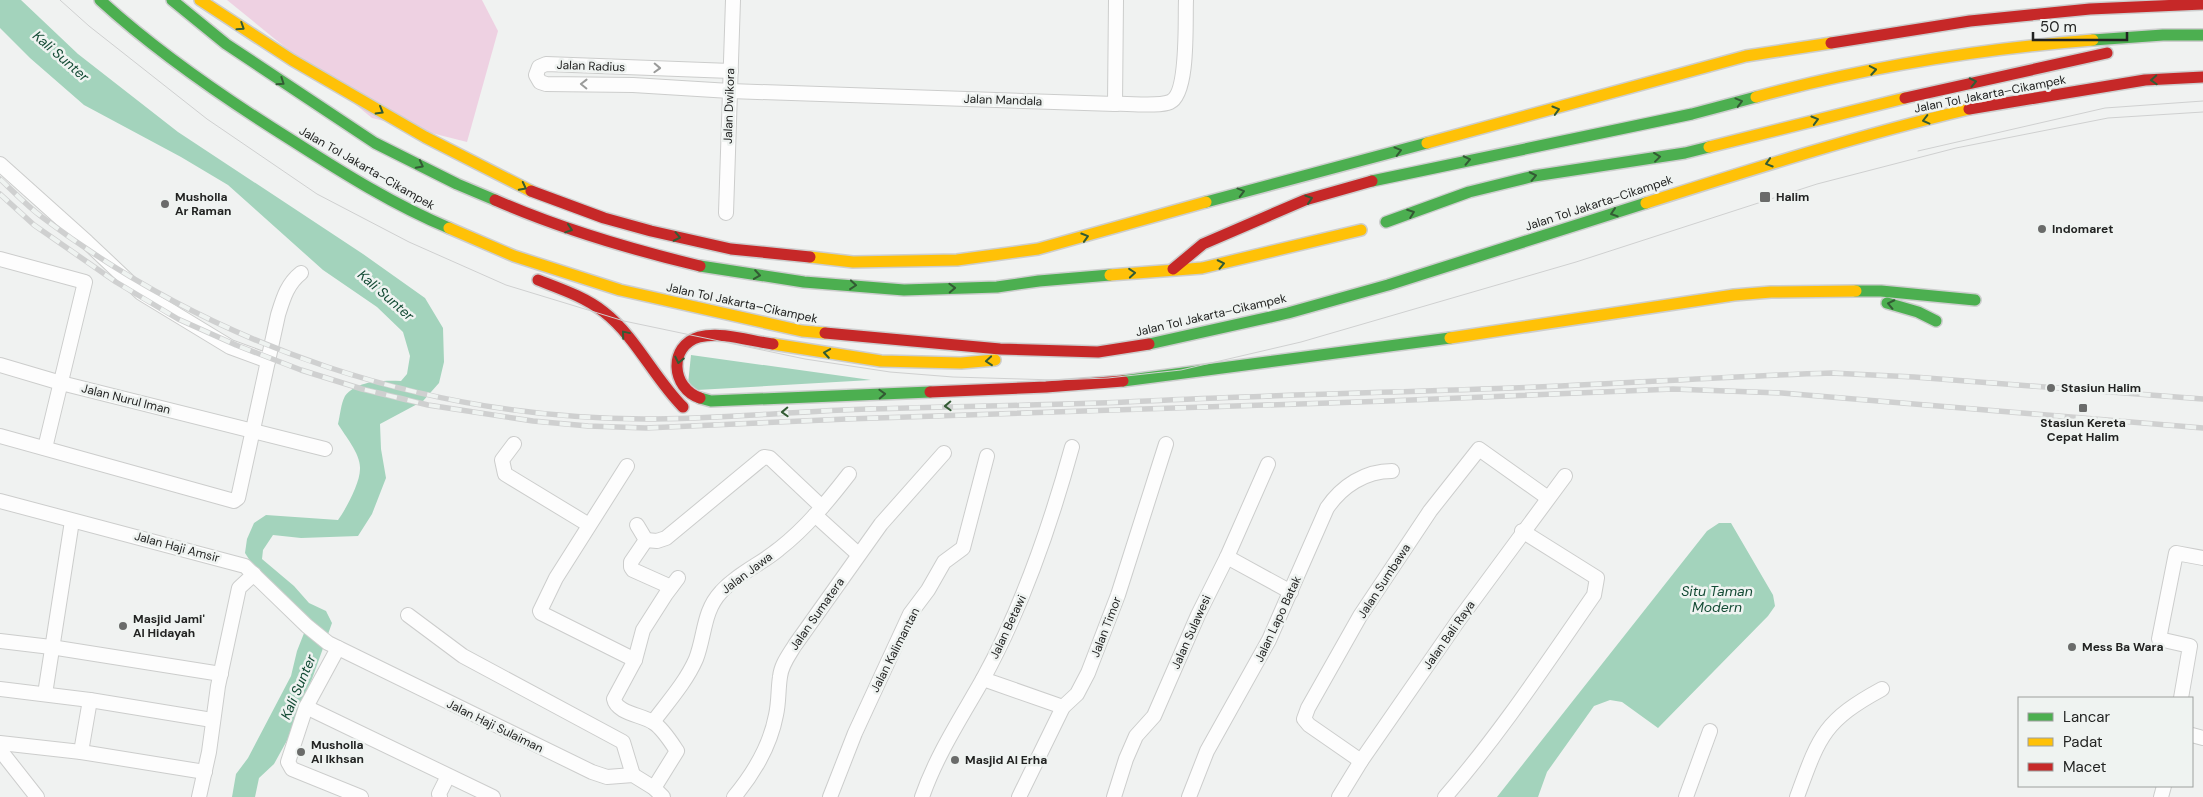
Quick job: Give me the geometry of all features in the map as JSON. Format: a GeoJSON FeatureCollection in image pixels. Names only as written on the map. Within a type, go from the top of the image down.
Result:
{"type":"FeatureCollection","features":[{"type":"Feature","properties":{"kind":"highway","name":"Jalan Tol Jakarta–Cikampek"},"geometry":{"type":"LineString","coordinates":[[100,0],[224,98],[333,167],[420,216],[514,256],[620,290],[802,332],[1000,349],[1090,352],[1162,342],[1331,301],[1388,285],[1768,164],[1896,127],[1979,107],[2029,98],[2135,81],[2203,77]]}},
{"type":"Feature","properties":{"kind":"highway","name":"Jalan Tol Jakarta–Cikampek"},"geometry":{"type":"LineString","coordinates":[[172,0],[226,44],[375,142],[457,184],[538,219],[623,247],[710,269],[804,282],[904,290],[997,287],[1039,281],[1202,268],[1361,230]]}},
{"type":"Feature","properties":{"kind":"highway"},"geometry":{"type":"LineString","coordinates":[[200,0],[292,60],[425,137],[535,193],[604,218],[714,245],[810,259],[853,262],[957,260],[1005,255],[1055,245],[1259,188],[1521,120],[1746,56],[1970,21],[2090,9],[2203,4]]}},
{"type":"Feature","properties":{"kind":"highway","name":"Jalan Tol Jakarta–Cikampek"},"geometry":{"type":"LineString","coordinates":[[1173,269],[1204,244],[1305,200],[1379,179],[1692,114],[1825,78],[2015,46],[2163,35],[2203,35]]}},
{"type":"Feature","properties":{"kind":"highway","name":"Jalan Tol Jakarta–Cikampek"},"geometry":{"type":"LineString","coordinates":[[1386,222],[1469,192],[1534,176],[1685,153],[1766,134],[1860,108],[2123,50],[2165,43],[2188,36]]}},
{"type":"Feature","properties":{"kind":"highway"},"geometry":{"type":"LineString","coordinates":[[420,216],[482,255]]}},
{"type":"Feature","properties":{"kind":"highway"},"geometry":{"type":"LineString","coordinates":[[525,275],[569,292],[596,306],[612,319],[634,344],[674,398],[684,408],[695,413]]}},
{"type":"Feature","properties":{"kind":"highway"},"geometry":{"type":"LineString","coordinates":[[1090,352],[961,363],[924,364],[881,361],[711,335],[694,338],[682,348],[677,364],[678,379],[686,391],[697,399],[711,401],[1007,389],[1149,379],[1467,335],[1734,295],[1770,292],[1881,291],[1975,300]]}},
{"type":"Feature","properties":{"kind":"highway"},"geometry":{"type":"LineString","coordinates":[[1843,303],[1879,302],[1904,307],[1936,321]]}},
{"type":"Feature","properties":{"kind":"street","name":"Jalan Dwikora"},"geometry":{"type":"LineString","coordinates":[[726,213],[733,0]]}},
{"type":"Feature","properties":{"kind":"street"},"geometry":{"type":"LineString","coordinates":[[1115,104],[1116,0]]}},
{"type":"Feature","properties":{"kind":"street","name":"Jalan Mandala"},"geometry":{"type":"LineString","coordinates":[[730,91],[1115,104],[1164,103],[1175,98],[1183,78],[1186,0]]}},
{"type":"Feature","properties":{"kind":"street","name":"Jalan Radius"},"geometry":{"type":"LineString","coordinates":[[730,71],[546,64],[539,67],[536,73],[538,79],[543,83],[633,85],[730,91]]}},
{"type":"Feature","properties":{"kind":"street"},"geometry":{"type":"LineString","coordinates":[[633,85],[634,67]]}},
{"type":"Feature","properties":{"kind":"street"},"geometry":{"type":"LineString","coordinates":[[0,164],[141,293],[230,347],[268,361]]}},
{"type":"Feature","properties":{"kind":"street"},"geometry":{"type":"LineString","coordinates":[[0,259],[85,282],[45,448]]}},
{"type":"Feature","properties":{"kind":"street"},"geometry":{"type":"LineString","coordinates":[[0,436],[234,501],[238,498],[252,430],[285,294],[292,280],[300,273]]}},
{"type":"Feature","properties":{"kind":"street","name":"Jalan Nurul Iman"},"geometry":{"type":"LineString","coordinates":[[0,365],[61,383],[325,449]]}},
{"type":"Feature","properties":{"kind":"street"},"geometry":{"type":"LineString","coordinates":[[514,444],[502,460],[502,468],[505,474],[589,525]]}},
{"type":"Feature","properties":{"kind":"street","name":"Jalan Timor"},"geometry":{"type":"LineString","coordinates":[[1019,797],[1063,707],[1076,694],[1088,673],[1118,595],[1166,444]]}},
{"type":"Feature","properties":{"kind":"street","name":"Jalan Betawi"},"geometry":{"type":"LineString","coordinates":[[922,797],[928,778],[954,727],[983,678],[1021,601],[1072,448]]}},
{"type":"Feature","properties":{"kind":"street","name":"Jalan Sumbawa"},"geometry":{"type":"LineString","coordinates":[[1360,761],[1304,719],[1308,708],[1360,616],[1430,511],[1479,450],[1548,498]]}},
{"type":"Feature","properties":{"kind":"street","name":"Jalan Sumatera"},"geometry":{"type":"LineString","coordinates":[[734,797],[759,763],[771,735],[776,715],[780,676],[794,645],[858,554],[902,499],[944,453]]}},
{"type":"Feature","properties":{"kind":"street","name":"Jalan Kalimantan"},"geometry":{"type":"LineString","coordinates":[[830,797],[855,734],[910,614],[928,590],[944,562],[963,548],[987,456]]}},
{"type":"Feature","properties":{"kind":"street"},"geometry":{"type":"LineString","coordinates":[[646,540],[657,541],[666,538],[764,457],[770,458],[858,554]]}},
{"type":"Feature","properties":{"kind":"street","name":"Jalan Sulawesi"},"geometry":{"type":"LineString","coordinates":[[1114,797],[1126,759],[1136,736],[1154,716],[1198,615],[1227,558],[1268,464]]}},
{"type":"Feature","properties":{"kind":"street"},"geometry":{"type":"LineString","coordinates":[[628,466],[556,578],[540,612],[635,660]]}},
{"type":"Feature","properties":{"kind":"street","name":"Jalan Lapo Batak"},"geometry":{"type":"LineString","coordinates":[[1189,797],[1207,751],[1270,640],[1327,508],[1335,496],[1350,484],[1380,471],[1392,471]]}},
{"type":"Feature","properties":{"kind":"street","name":"Jalan Jawa"},"geometry":{"type":"LineString","coordinates":[[653,722],[691,668],[697,656],[707,611],[720,592],[779,549],[819,511],[849,474]]}},
{"type":"Feature","properties":{"kind":"street","name":"Jalan Bali Raya"},"geometry":{"type":"LineString","coordinates":[[1340,797],[1360,761],[1522,531],[1565,476]]}},
{"type":"Feature","properties":{"kind":"street","name":"Jalan Haji Amsir"},"geometry":{"type":"LineString","coordinates":[[0,501],[245,566],[306,626],[333,645]]}},
{"type":"Feature","properties":{"kind":"street"},"geometry":{"type":"LineString","coordinates":[[45,694],[72,521]]}},
{"type":"Feature","properties":{"kind":"street"},"geometry":{"type":"LineString","coordinates":[[637,525],[646,540]]}},
{"type":"Feature","properties":{"kind":"street"},"geometry":{"type":"LineString","coordinates":[[1445,797],[1470,769],[1530,686],[1594,595],[1597,585],[1597,578],[1522,531]]}},
{"type":"Feature","properties":{"kind":"street"},"geometry":{"type":"LineString","coordinates":[[408,615],[462,656],[623,742],[633,775],[658,793],[677,751],[653,722],[639,718],[617,705],[614,701],[635,660],[642,630],[675,582],[633,570],[630,567],[631,562],[646,540]]}},
{"type":"Feature","properties":{"kind":"street"},"geometry":{"type":"LineString","coordinates":[[2180,697],[2196,648],[2159,639],[2176,553],[2203,558]]}},
{"type":"Feature","properties":{"kind":"street"},"geometry":{"type":"LineString","coordinates":[[1227,558],[1291,592]]}},
{"type":"Feature","properties":{"kind":"street"},"geometry":{"type":"LineString","coordinates":[[199,797],[205,772],[212,720],[239,588],[254,574]]}},
{"type":"Feature","properties":{"kind":"street"},"geometry":{"type":"LineString","coordinates":[[0,641],[51,647],[221,674]]}},
{"type":"Feature","properties":{"kind":"street"},"geometry":{"type":"LineString","coordinates":[[333,645],[306,708],[289,755],[289,766],[292,769],[361,797]]}},
{"type":"Feature","properties":{"kind":"street","name":"Jalan Haji Sulaiman"},"geometry":{"type":"LineString","coordinates":[[333,645],[592,772],[607,777],[633,775]]}},
{"type":"Feature","properties":{"kind":"street"},"geometry":{"type":"LineString","coordinates":[[983,678],[1063,707]]}},
{"type":"Feature","properties":{"kind":"street"},"geometry":{"type":"LineString","coordinates":[[1802,795],[1812,755],[1826,730],[1836,718],[1860,701],[1882,689]]}},
{"type":"Feature","properties":{"kind":"street"},"geometry":{"type":"LineString","coordinates":[[0,690],[90,700],[212,720]]}},
{"type":"Feature","properties":{"kind":"street"},"geometry":{"type":"LineString","coordinates":[[81,752],[90,700]]}},
{"type":"Feature","properties":{"kind":"street"},"geometry":{"type":"LineString","coordinates":[[306,708],[493,797]]}},
{"type":"Feature","properties":{"kind":"street"},"geometry":{"type":"LineString","coordinates":[[1686,797],[1710,731]]}},
{"type":"Feature","properties":{"kind":"street"},"geometry":{"type":"LineString","coordinates":[[0,743],[81,752],[205,772]]}},
{"type":"Feature","properties":{"kind":"street"},"geometry":{"type":"LineString","coordinates":[[0,750],[37,797]]}},
{"type":"Feature","properties":{"kind":"street"},"geometry":{"type":"LineString","coordinates":[[440,797],[439,794],[448,776]]}},
{"type":"Feature","properties":{"kind":"shaded area"},"geometry":{"type":"Polygon","coordinates":[[[227,0],[482,0],[498,31],[467,142],[372,118],[227,0]]]}},
{"type":"Feature","properties":{"kind":"water","name":"Kali Sunter"},"geometry":{"type":"Polygon","coordinates":[[[0,0],[21,0],[78,54],[178,132],[363,254],[425,298],[443,328],[444,362],[439,383],[423,401],[380,424],[381,449],[386,478],[372,514],[358,536],[301,538],[273,535],[263,550],[262,559],[294,586],[309,603],[326,611],[332,623],[312,679],[298,708],[290,735],[274,764],[259,778],[255,797],[232,797],[236,774],[248,758],[291,676],[297,651],[308,623],[254,567],[245,553],[247,539],[254,523],[266,515],[338,520],[355,488],[360,469],[358,457],[338,424],[345,396],[356,387],[371,382],[401,381],[407,374],[410,356],[403,332],[377,307],[323,270],[228,185],[181,157],[84,105],[30,58],[0,28],[0,0]]]}},
{"type":"Feature","properties":{"kind":"water"},"geometry":{"type":"Polygon","coordinates":[[[691,355],[871,380],[697,390],[688,384],[691,355]]]}},
{"type":"Feature","properties":{"kind":"water","name":"Situ Taman Modern"},"geometry":{"type":"Polygon","coordinates":[[[1719,523],[1731,523],[1773,595],[1775,606],[1768,616],[1658,728],[1622,702],[1610,700],[1594,706],[1547,772],[1538,797],[1497,797],[1707,531],[1719,523]]]}},
{"type":"Feature","properties":{"kind":"tram line"},"geometry":{"type":"LineString","coordinates":[[60,0],[89,26],[207,119],[317,194],[409,242],[506,285],[624,321],[805,359],[890,372],[953,377],[1055,380],[1108,378],[1181,370],[1301,342],[1576,262],[1817,184],[1956,148],[2108,118],[2203,112]]}},
{"type":"Feature","properties":{"kind":"tram line"},"geometry":{"type":"LineString","coordinates":[[1918,151],[2105,108],[2203,101]]}},
{"type":"Feature","properties":{"kind":"railway"},"geometry":{"type":"LineString","coordinates":[[0,179],[36,213],[109,263],[179,304],[252,338],[327,367],[404,389],[483,405],[563,415],[644,419],[694,418],[843,410],[1071,404],[1537,387],[1831,373],[1914,377],[2203,399]]}},
{"type":"Feature","properties":{"kind":"railway"},"geometry":{"type":"LineString","coordinates":[[0,194],[34,225],[116,282],[178,319],[236,345],[301,370],[362,389],[428,405],[533,421],[588,426],[646,428],[1673,389],[1782,393],[2203,428]]}},
{"type":"Feature","properties":{"kind":"traffic: fast"},"geometry":{"type":"LineString","coordinates":[[100,0],[145,39],[243,109],[369,188],[449,228]]}},
{"type":"Feature","properties":{"kind":"traffic: fast"},"geometry":{"type":"LineString","coordinates":[[172,0],[226,44],[375,143],[457,184],[495,200]]}},
{"type":"Feature","properties":{"kind":"traffic: fast"},"geometry":{"type":"LineString","coordinates":[[2093,40],[2163,35],[2203,35]]}},
{"type":"Feature","properties":{"kind":"traffic: fast"},"geometry":{"type":"LineString","coordinates":[[1372,181],[1692,114],[1756,97]]}},
{"type":"Feature","properties":{"kind":"traffic: fast"},"geometry":{"type":"LineString","coordinates":[[1206,202],[1427,143]]}},
{"type":"Feature","properties":{"kind":"traffic: fast"},"geometry":{"type":"LineString","coordinates":[[1386,222],[1469,192],[1534,176],[1685,153],[1709,147]]}},
{"type":"Feature","properties":{"kind":"traffic: fast"},"geometry":{"type":"LineString","coordinates":[[1149,344],[1288,313],[1388,285],[1646,203]]}},
{"type":"Feature","properties":{"kind":"traffic: fast"},"geometry":{"type":"LineString","coordinates":[[700,266],[804,282],[904,290],[997,287],[1039,281],[1110,275]]}},
{"type":"Feature","properties":{"kind":"traffic: fast"},"geometry":{"type":"LineString","coordinates":[[1856,291],[1881,291],[1975,300]]}},
{"type":"Feature","properties":{"kind":"traffic: fast"},"geometry":{"type":"LineString","coordinates":[[1887,303],[1918,312],[1936,321]]}},
{"type":"Feature","properties":{"kind":"traffic: fast"},"geometry":{"type":"LineString","coordinates":[[1123,381],[1450,338]]}},
{"type":"Feature","properties":{"kind":"traffic: fast"},"geometry":{"type":"LineString","coordinates":[[700,398],[711,401],[930,392]]}},
{"type":"Feature","properties":{"kind":"traffic: slow"},"geometry":{"type":"LineString","coordinates":[[200,0],[292,60],[425,137],[531,191]]}},
{"type":"Feature","properties":{"kind":"traffic: slow"},"geometry":{"type":"LineString","coordinates":[[1756,97],[1881,68],[2008,48],[2093,40]]}},
{"type":"Feature","properties":{"kind":"traffic: slow"},"geometry":{"type":"LineString","coordinates":[[1427,143],[1746,56],[1831,43]]}},
{"type":"Feature","properties":{"kind":"traffic: slow"},"geometry":{"type":"LineString","coordinates":[[1709,147],[1905,98]]}},
{"type":"Feature","properties":{"kind":"traffic: slow"},"geometry":{"type":"LineString","coordinates":[[1646,203],[1847,141],[1969,109]]}},
{"type":"Feature","properties":{"kind":"traffic: slow"},"geometry":{"type":"LineString","coordinates":[[810,257],[853,262],[957,260],[1038,249],[1206,202]]}},
{"type":"Feature","properties":{"kind":"traffic: slow"},"geometry":{"type":"LineString","coordinates":[[449,228],[514,256],[620,290],[802,331],[825,333]]}},
{"type":"Feature","properties":{"kind":"traffic: slow"},"geometry":{"type":"LineString","coordinates":[[1110,275],[1202,268],[1361,230]]}},
{"type":"Feature","properties":{"kind":"traffic: slow"},"geometry":{"type":"LineString","coordinates":[[1450,338],[1734,295],[1771,292],[1856,291]]}},
{"type":"Feature","properties":{"kind":"traffic: slow"},"geometry":{"type":"LineString","coordinates":[[773,344],[881,361],[961,363],[995,360]]}},
{"type":"Feature","properties":{"kind":"traffic: jam"},"geometry":{"type":"LineString","coordinates":[[1831,43],[1970,21],[2090,9],[2203,4]]}},
{"type":"Feature","properties":{"kind":"traffic: jam"},"geometry":{"type":"LineString","coordinates":[[1905,98],[2107,53]]}},
{"type":"Feature","properties":{"kind":"traffic: jam"},"geometry":{"type":"LineString","coordinates":[[1969,109],[2145,80],[2203,77]]}},
{"type":"Feature","properties":{"kind":"traffic: jam"},"geometry":{"type":"LineString","coordinates":[[1173,269],[1203,244],[1305,200],[1372,181]]}},
{"type":"Feature","properties":{"kind":"traffic: jam"},"geometry":{"type":"LineString","coordinates":[[531,191],[604,218],[651,231],[731,249],[810,257]]}},
{"type":"Feature","properties":{"kind":"traffic: jam"},"geometry":{"type":"LineString","coordinates":[[495,200],[545,220],[596,237],[647,253],[700,266]]}},
{"type":"Feature","properties":{"kind":"traffic: jam"},"geometry":{"type":"LineString","coordinates":[[538,280],[581,298],[604,312],[626,333],[683,407]]}},
{"type":"Feature","properties":{"kind":"traffic: jam"},"geometry":{"type":"LineString","coordinates":[[825,333],[1000,349],[1098,352],[1149,344]]}},
{"type":"Feature","properties":{"kind":"traffic: jam"},"geometry":{"type":"LineString","coordinates":[[700,398],[690,393],[683,386],[677,367],[682,349],[689,342],[699,337],[717,335],[773,344]]}},
{"type":"Feature","properties":{"kind":"traffic: jam"},"geometry":{"type":"LineString","coordinates":[[930,392],[1046,387],[1123,381]]}},
{"type":"Feature","properties":{"kind":"place","name":"Halim"},"geometry":{"type":"Point","coordinates":[1765,197]}},
{"type":"Feature","properties":{"kind":"place","name":"Musholla Ar Raman"},"geometry":{"type":"Point","coordinates":[165,204]}},
{"type":"Feature","properties":{"kind":"place","name":"Indomaret"},"geometry":{"type":"Point","coordinates":[2042,229]}},
{"type":"Feature","properties":{"kind":"place","name":"Stasiun Halim"},"geometry":{"type":"Point","coordinates":[2051,388]}},
{"type":"Feature","properties":{"kind":"place","name":"Stasiun Kereta Cepat Halim"},"geometry":{"type":"Point","coordinates":[2083,408]}},
{"type":"Feature","properties":{"kind":"place","name":"Masjid Jami' Al Hidayah"},"geometry":{"type":"Point","coordinates":[123,626]}},
{"type":"Feature","properties":{"kind":"place","name":"Mess Ba Wara"},"geometry":{"type":"Point","coordinates":[2072,647]}},
{"type":"Feature","properties":{"kind":"place","name":"Musholla Al Ikhsan"},"geometry":{"type":"Point","coordinates":[301,752]}},
{"type":"Feature","properties":{"kind":"place","name":"Masjid Al Erha"},"geometry":{"type":"Point","coordinates":[955,760]}}]}
